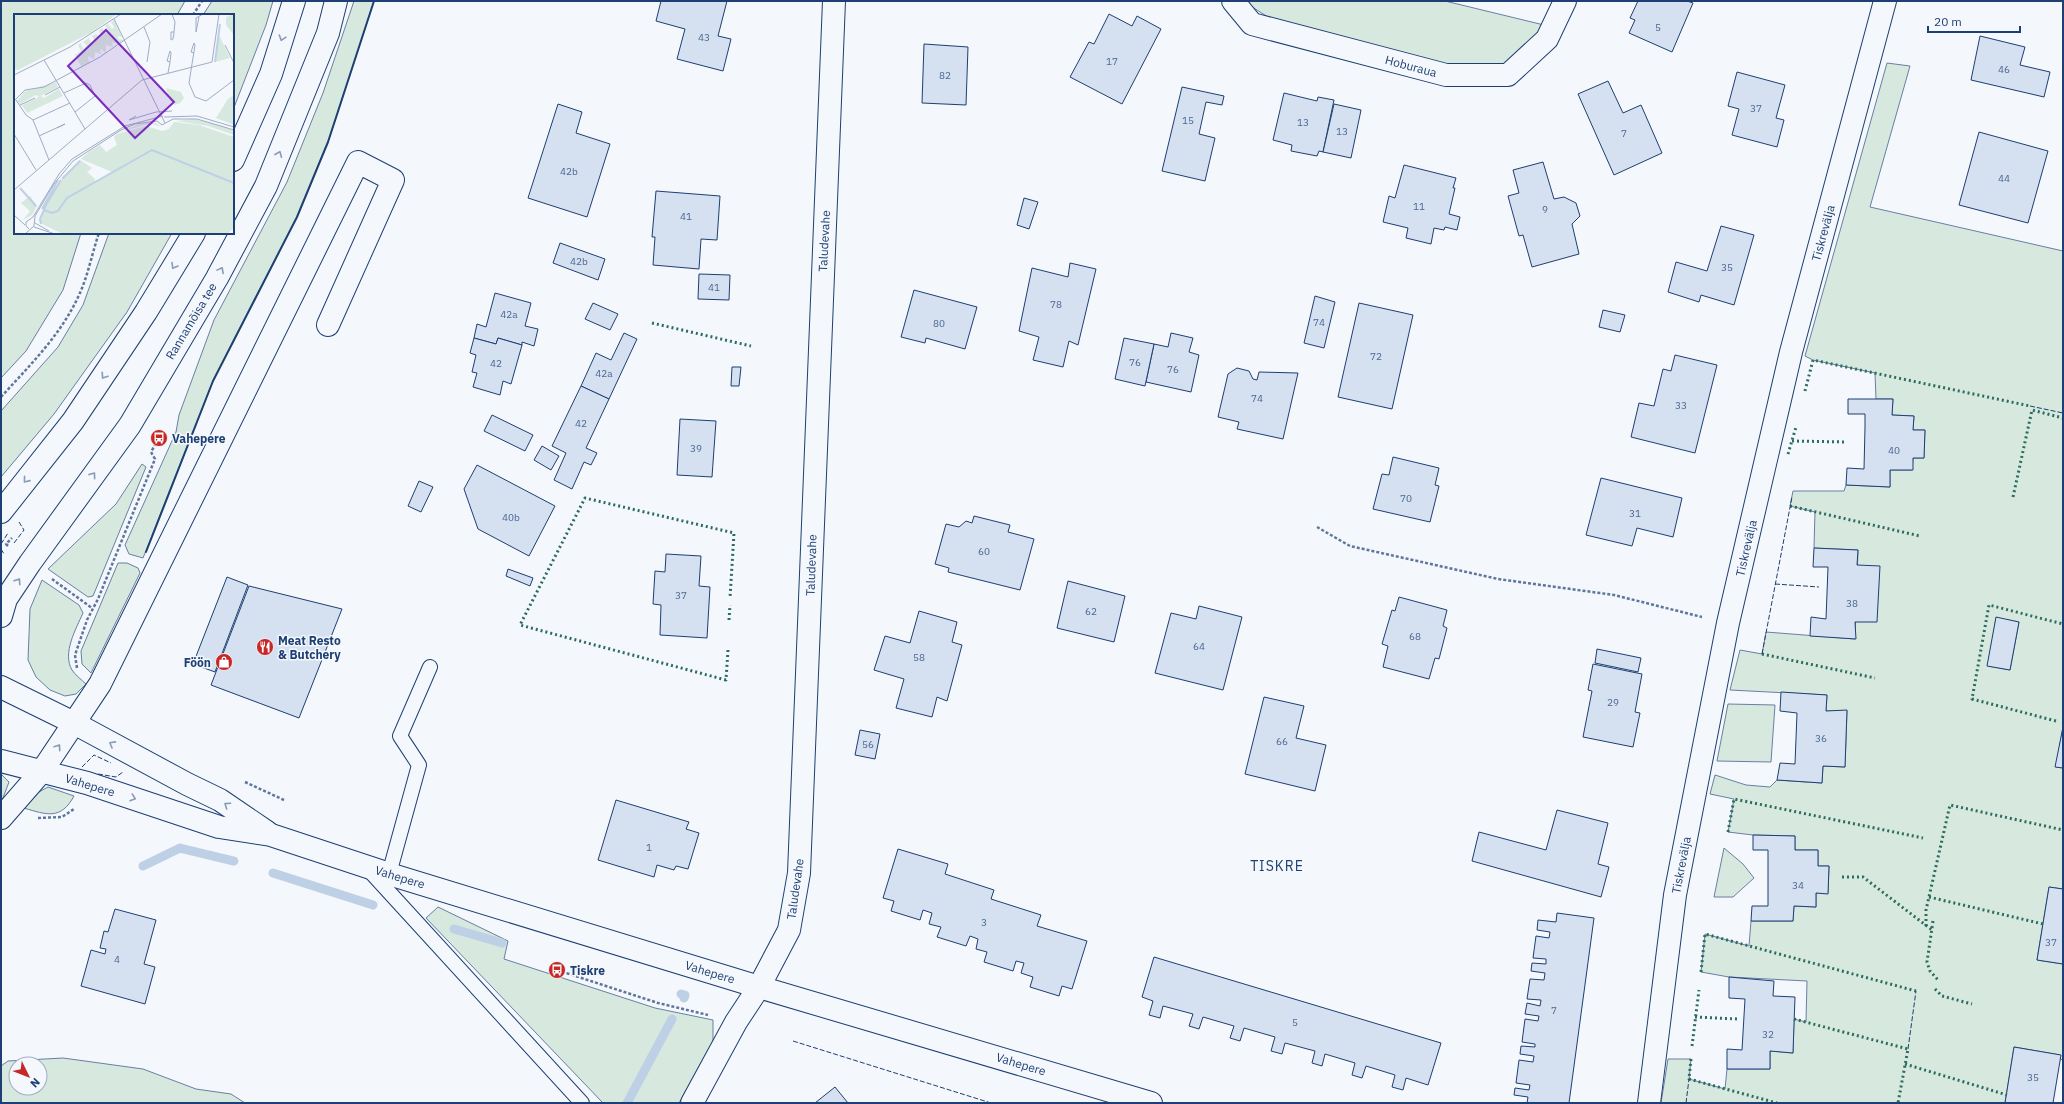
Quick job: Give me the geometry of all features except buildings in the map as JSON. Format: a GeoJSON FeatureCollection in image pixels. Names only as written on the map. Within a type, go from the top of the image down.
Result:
{"type":"FeatureCollection","features":[{"type":"Feature","properties":{"kind":"street"},"geometry":{"type":"LineString","coordinates":[[234,158],[271,74],[294,1]]}},
{"type":"Feature","properties":{"kind":"street","name":"Rannamõisa tee"},"geometry":{"type":"LineString","coordinates":[[1,616],[6,599],[30,563],[130,425],[220,272],[266,186],[328,33],[336,1]]}},
{"type":"Feature","properties":{"kind":"street","name":"Taludevahe"},"geometry":{"type":"LineString","coordinates":[[692,1103],[736,1022],[759,987],[789,930],[799,873],[834,1]]}},
{"type":"Feature","properties":{"kind":"street","name":"Hoburaua"},"geometry":{"type":"LineString","coordinates":[[1233,1],[1252,24],[1446,75],[1508,75],[1547,39],[1565,1]]}},
{"type":"Feature","properties":{"kind":"street","name":"Tiskrevälja"},"geometry":{"type":"LineString","coordinates":[[1649,1103],[1675,895],[1728,623],[1791,352],[1885,1]]}},
{"type":"Feature","properties":{"kind":"street"},"geometry":{"type":"LineString","coordinates":[[1,818],[42,771],[100,684],[358,162],[393,180],[328,325]]}},
{"type":"Feature","properties":{"kind":"street"},"geometry":{"type":"LineString","coordinates":[[1,512],[74,421],[146,312],[193,234]]}},
{"type":"Feature","properties":{"kind":"street","name":"Vahepere"},"geometry":{"type":"LineString","coordinates":[[1,687],[74,723],[187,784],[220,800],[271,834]]}},
{"type":"Feature","properties":{"kind":"street","name":"Vahepere"},"geometry":{"type":"LineString","coordinates":[[1,761],[87,783],[219,827],[271,834],[389,874],[759,987],[1151,1103]]}},
{"type":"Feature","properties":{"kind":"lane"},"geometry":{"type":"LineString","coordinates":[[389,874],[419,765],[400,736],[430,667]]}},
{"type":"Feature","properties":{"kind":"lane"},"geometry":{"type":"LineString","coordinates":[[365,866],[582,1103]]}},
{"type":"Feature","properties":{"kind":"path"},"geometry":{"type":"LineString","coordinates":[[194,14],[202,1]]}},
{"type":"Feature","properties":{"kind":"path"},"geometry":{"type":"LineString","coordinates":[[1,397],[52,342],[80,294],[98,234]]}},
{"type":"Feature","properties":{"kind":"path"},"geometry":{"type":"LineString","coordinates":[[100,684],[77,668],[75,655],[89,614],[98,599],[155,460],[151,452],[159,438]]}},
{"type":"Feature","properties":{"kind":"path"},"geometry":{"type":"LineString","coordinates":[[1317,527],[1350,546],[1498,579],[1614,595],[1728,623]]}},
{"type":"Feature","properties":{"kind":"path"},"geometry":{"type":"LineString","coordinates":[[241,780],[284,800]]}},
{"type":"Feature","properties":{"kind":"path"},"geometry":{"type":"LineString","coordinates":[[557,970],[658,1003],[736,1022]]}},
{"type":"Feature","properties":{"kind":"shaded area"},"geometry":{"type":"Polygon","coordinates":[[[1,1],[185,1],[178,14],[14,14],[14,234],[81,234],[63,290],[26,351],[1,378],[1,1]]]}},
{"type":"Feature","properties":{"kind":"shaded area"},"geometry":{"type":"Polygon","coordinates":[[[212,1],[273,1],[266,25],[234,107],[234,14],[204,14],[212,1]]]}},
{"type":"Feature","properties":{"kind":"shaded area"},"geometry":{"type":"Polygon","coordinates":[[[354,1],[374,1],[328,142],[297,217],[213,381],[143,558],[129,554],[125,545],[176,432],[179,415],[214,320],[287,182],[323,93],[354,1]]]}},
{"type":"Feature","properties":{"kind":"shaded area"},"geometry":{"type":"Polygon","coordinates":[[[1243,1],[1445,1],[1544,25],[1524,52],[1503,65],[1463,69],[1271,19],[1243,1]]]}},
{"type":"Feature","properties":{"kind":"shaded area"},"geometry":{"type":"Polygon","coordinates":[[[1887,63],[1910,66],[1870,207],[2063,251],[2063,727],[2056,767],[2063,768],[2063,889],[2049,887],[2037,960],[2063,964],[2063,1060],[2060,1059],[2060,1055],[2014,1047],[2005,1103],[1661,1103],[1668,1059],[1691,1059],[1689,1079],[1725,1089],[1727,1069],[1770,1069],[1770,1051],[1793,1053],[1794,1019],[1806,1022],[1807,981],[1729,977],[1701,972],[1705,934],[1749,946],[1751,921],[1793,921],[1794,906],[1816,907],[1816,893],[1828,893],[1829,866],[1818,866],[1818,850],[1795,850],[1795,836],[1753,835],[1728,832],[1734,799],[1710,794],[1715,775],[1746,785],[1770,787],[1777,780],[1822,783],[1823,766],[1845,767],[1847,711],[1826,711],[1827,695],[1730,690],[1740,650],[1762,654],[1766,632],[1855,639],[1858,550],[1814,548],[1815,512],[1790,506],[1793,491],[1844,491],[1846,485],[1890,487],[1890,470],[1912,470],[1913,458],[1924,458],[1925,430],[1913,430],[1914,416],[1892,415],[1893,399],[1876,399],[1875,373],[1813,360],[1805,356],[1887,63]],[[1996,618],[1988,666],[2010,670],[2019,622],[1996,618]]]}},
{"type":"Feature","properties":{"kind":"shaded area"},"geometry":{"type":"Polygon","coordinates":[[[109,234],[171,234],[127,312],[54,414],[1,477],[1,411],[58,347],[83,305],[109,234]]]}},
{"type":"Feature","properties":{"kind":"shaded area"},"geometry":{"type":"Polygon","coordinates":[[[142,464],[146,467],[93,596],[88,597],[48,569],[116,504],[142,464]]]}},
{"type":"Feature","properties":{"kind":"shaded area"},"geometry":{"type":"Polygon","coordinates":[[[118,563],[127,563],[138,568],[140,573],[91,673],[82,664],[81,651],[118,563]]]}},
{"type":"Feature","properties":{"kind":"shaded area"},"geometry":{"type":"Polygon","coordinates":[[[42,580],[79,605],[83,613],[69,649],[69,663],[72,670],[86,684],[76,694],[65,696],[50,690],[36,677],[28,660],[30,609],[42,580]]]}},
{"type":"Feature","properties":{"kind":"shaded area"},"geometry":{"type":"Polygon","coordinates":[[[1728,704],[1775,705],[1771,762],[1717,761],[1728,704]]]}},
{"type":"Feature","properties":{"kind":"shaded area"},"geometry":{"type":"Polygon","coordinates":[[[1,774],[9,782],[1,803],[1,774]]]}},
{"type":"Feature","properties":{"kind":"shaded area"},"geometry":{"type":"Polygon","coordinates":[[[48,787],[74,796],[64,809],[53,814],[46,814],[24,808],[39,792],[48,787]]]}},
{"type":"Feature","properties":{"kind":"shaded area"},"geometry":{"type":"Polygon","coordinates":[[[1724,848],[1743,864],[1754,878],[1733,897],[1714,897],[1724,848]]]}},
{"type":"Feature","properties":{"kind":"shaded area"},"geometry":{"type":"Polygon","coordinates":[[[438,907],[508,941],[504,959],[655,1008],[713,1020],[713,1041],[679,1103],[603,1103],[426,918],[438,907]]]}},
{"type":"Feature","properties":{"kind":"shaded area"},"geometry":{"type":"Polygon","coordinates":[[[63,1058],[143,1069],[196,1089],[231,1094],[245,1103],[1,1103],[1,1066],[8,1061],[8,1096],[48,1096],[48,1059],[63,1058]]]}},
{"type":"Feature","properties":{"kind":"waterway"},"geometry":{"type":"LineString","coordinates":[[143,866],[180,848],[234,861]]}},
{"type":"Feature","properties":{"kind":"waterway"},"geometry":{"type":"LineString","coordinates":[[273,873],[373,905]]}},
{"type":"Feature","properties":{"kind":"waterway"},"geometry":{"type":"LineString","coordinates":[[454,929],[502,943]]}},
{"type":"Feature","properties":{"kind":"waterway"},"geometry":{"type":"LineString","coordinates":[[681,994],[685,995],[684,998]]}},
{"type":"Feature","properties":{"kind":"waterway"},"geometry":{"type":"LineString","coordinates":[[627,1103],[672,1019]]}},
{"type":"Feature","properties":{"kind":"hedge"},"geometry":{"type":"LineString","coordinates":[[652,323],[751,346]]}},
{"type":"Feature","properties":{"kind":"hedge"},"geometry":{"type":"LineString","coordinates":[[1805,391],[1813,360],[2030,406]]}},
{"type":"Feature","properties":{"kind":"hedge"},"geometry":{"type":"LineString","coordinates":[[2013,497],[2032,410],[2063,418]]}},
{"type":"Feature","properties":{"kind":"hedge"},"geometry":{"type":"LineString","coordinates":[[1788,454],[1796,427]]}},
{"type":"Feature","properties":{"kind":"hedge"},"geometry":{"type":"LineString","coordinates":[[1792,441],[1847,442]]}},
{"type":"Feature","properties":{"kind":"hedge"},"geometry":{"type":"LineString","coordinates":[[728,650],[726,680],[520,625],[585,498],[734,533],[730,598]]}},
{"type":"Feature","properties":{"kind":"hedge"},"geometry":{"type":"LineString","coordinates":[[1790,506],[1920,536]]}},
{"type":"Feature","properties":{"kind":"hedge"},"geometry":{"type":"LineString","coordinates":[[729,620],[730,605]]}},
{"type":"Feature","properties":{"kind":"hedge"},"geometry":{"type":"LineString","coordinates":[[2056,721],[1972,699],[1989,605],[2063,624]]}},
{"type":"Feature","properties":{"kind":"hedge"},"geometry":{"type":"LineString","coordinates":[[1762,654],[1875,678]]}},
{"type":"Feature","properties":{"kind":"hedge"},"geometry":{"type":"LineString","coordinates":[[1728,832],[1734,799],[1923,838]]}},
{"type":"Feature","properties":{"kind":"hedge"},"geometry":{"type":"LineString","coordinates":[[1926,926],[1926,910],[1950,805],[2063,830]]}},
{"type":"Feature","properties":{"kind":"hedge"},"geometry":{"type":"LineString","coordinates":[[1842,877],[1863,877],[1932,930]]}},
{"type":"Feature","properties":{"kind":"hedge"},"geometry":{"type":"LineString","coordinates":[[1929,897],[2043,924]]}},
{"type":"Feature","properties":{"kind":"hedge"},"geometry":{"type":"LineString","coordinates":[[1933,921],[1927,962],[1930,971],[1938,980]]}},
{"type":"Feature","properties":{"kind":"hedge"},"geometry":{"type":"LineString","coordinates":[[1701,972],[1705,934],[1916,991]]}},
{"type":"Feature","properties":{"kind":"hedge"},"geometry":{"type":"LineString","coordinates":[[1935,989],[1942,996],[1972,1004]]}},
{"type":"Feature","properties":{"kind":"hedge"},"geometry":{"type":"LineString","coordinates":[[1692,1046],[1699,990]]}},
{"type":"Feature","properties":{"kind":"hedge"},"geometry":{"type":"LineString","coordinates":[[1695,1017],[1738,1019]]}},
{"type":"Feature","properties":{"kind":"hedge"},"geometry":{"type":"LineString","coordinates":[[1794,1019],[1908,1049],[1898,1103]]}},
{"type":"Feature","properties":{"kind":"hedge"},"geometry":{"type":"LineString","coordinates":[[1691,1059],[1689,1079],[1777,1103]]}},
{"type":"Feature","properties":{"kind":"hedge"},"geometry":{"type":"LineString","coordinates":[[1905,1064],[2007,1095]]}},
{"type":"Feature","properties":{"kind":"fence"},"geometry":{"type":"LineString","coordinates":[[2030,406],[2063,413]]}},
{"type":"Feature","properties":{"kind":"fence"},"geometry":{"type":"LineString","coordinates":[[1762,654],[1792,497]]}},
{"type":"Feature","properties":{"kind":"fence"},"geometry":{"type":"LineString","coordinates":[[14,543],[24,530],[19,522]]}},
{"type":"Feature","properties":{"kind":"fence"},"geometry":{"type":"LineString","coordinates":[[1,544],[8,533]]}},
{"type":"Feature","properties":{"kind":"fence"},"geometry":{"type":"LineString","coordinates":[[1,549],[4,554]]}},
{"type":"Feature","properties":{"kind":"fence"},"geometry":{"type":"LineString","coordinates":[[1775,584],[1819,587]]}},
{"type":"Feature","properties":{"kind":"fence"},"geometry":{"type":"LineString","coordinates":[[82,767],[94,755],[111,763]]}},
{"type":"Feature","properties":{"kind":"fence"},"geometry":{"type":"LineString","coordinates":[[98,774],[116,777],[123,772]]}},
{"type":"Feature","properties":{"kind":"fence"},"geometry":{"type":"LineString","coordinates":[[1908,1049],[1916,991]]}},
{"type":"Feature","properties":{"kind":"fence"},"geometry":{"type":"LineString","coordinates":[[793,1041],[991,1103]]}},
{"type":"Feature","properties":{"kind":"fence"},"geometry":{"type":"LineString","coordinates":[[1686,1103],[1689,1079]]}},
{"type":"Feature","properties":{"kind":"wall"},"geometry":{"type":"LineString","coordinates":[[146,552],[213,381],[297,217],[328,142],[374,1]]}},
{"type":"Feature","properties":{"kind":"place","name":"Vahepere"},"geometry":{"type":"Point","coordinates":[159,438]}},
{"type":"Feature","properties":{"kind":"place","name":"Meat Resto & Butchery"},"geometry":{"type":"Point","coordinates":[265,647]}},
{"type":"Feature","properties":{"kind":"place","name":"Föön"},"geometry":{"type":"Point","coordinates":[224,662]}},
{"type":"Feature","properties":{"kind":"place","name":"Tiskre"},"geometry":{"type":"Point","coordinates":[557,970]}},
{"type":"Feature","properties":{"kind":"district","name":"TISKRE"},"geometry":{"type":"Point","coordinates":[1277,866]}}]}
